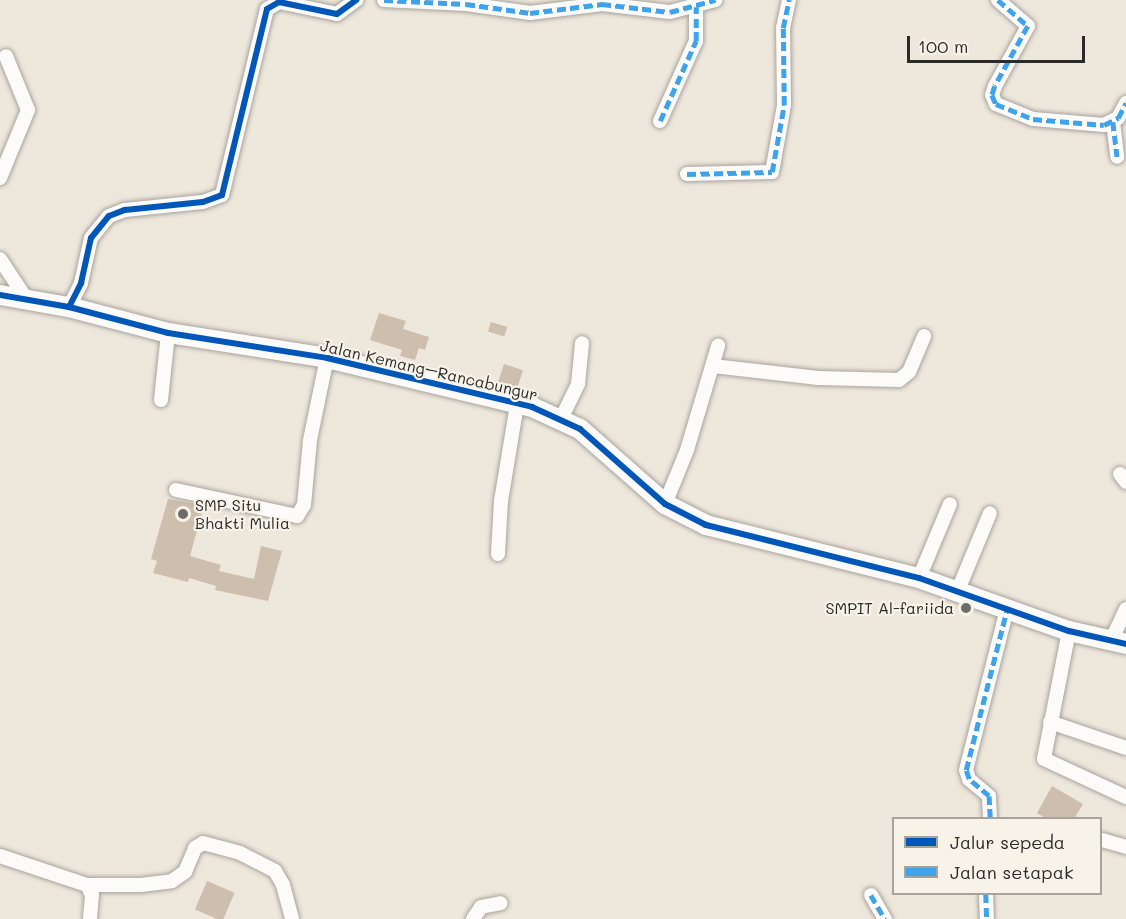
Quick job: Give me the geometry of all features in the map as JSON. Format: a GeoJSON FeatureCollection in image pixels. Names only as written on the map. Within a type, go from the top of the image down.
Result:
{"type":"FeatureCollection","features":[{"type":"Feature","properties":{"kind":"street"},"geometry":{"type":"LineString","coordinates":[[69,307],[81,282],[92,238],[110,216],[125,210],[203,202],[222,195],[267,9],[279,2],[337,14],[356,0]]}},
{"type":"Feature","properties":{"kind":"street"},"geometry":{"type":"LineString","coordinates":[[384,0],[477,4],[530,13],[602,4],[670,12],[716,0]]}},
{"type":"Feature","properties":{"kind":"street"},"geometry":{"type":"LineString","coordinates":[[687,174],[772,172],[784,105],[783,28],[789,0]]}},
{"type":"Feature","properties":{"kind":"street"},"geometry":{"type":"LineString","coordinates":[[998,0],[1028,26],[995,86],[994,102],[1033,119],[1113,122]]}},
{"type":"Feature","properties":{"kind":"street"},"geometry":{"type":"LineString","coordinates":[[660,121],[696,41],[696,7]]}},
{"type":"Feature","properties":{"kind":"street"},"geometry":{"type":"LineString","coordinates":[[0,178],[28,110],[6,56]]}},
{"type":"Feature","properties":{"kind":"street"},"geometry":{"type":"LineString","coordinates":[[1117,157],[1113,122],[1126,103]]}},
{"type":"Feature","properties":{"kind":"street"},"geometry":{"type":"LineString","coordinates":[[0,260],[27,300]]}},
{"type":"Feature","properties":{"kind":"street","name":"Jalan Kemang–Rancabungur"},"geometry":{"type":"LineString","coordinates":[[0,295],[69,307],[168,333],[327,358],[517,404],[561,418],[600,443],[665,504],[706,525],[919,578],[1069,631],[1119,641]]}},
{"type":"Feature","properties":{"kind":"street"},"geometry":{"type":"LineString","coordinates":[[161,400],[168,333]]}},
{"type":"Feature","properties":{"kind":"street"},"geometry":{"type":"LineString","coordinates":[[714,366],[819,378],[899,380],[909,372],[924,336]]}},
{"type":"Feature","properties":{"kind":"street"},"geometry":{"type":"LineString","coordinates":[[561,418],[578,384],[582,343]]}},
{"type":"Feature","properties":{"kind":"street"},"geometry":{"type":"LineString","coordinates":[[665,504],[714,366],[718,346]]}},
{"type":"Feature","properties":{"kind":"street"},"geometry":{"type":"LineString","coordinates":[[176,490],[297,516],[304,505],[310,440],[327,358]]}},
{"type":"Feature","properties":{"kind":"street"},"geometry":{"type":"LineString","coordinates":[[498,554],[501,501],[517,404]]}},
{"type":"Feature","properties":{"kind":"street"},"geometry":{"type":"LineString","coordinates":[[919,578],[950,504]]}},
{"type":"Feature","properties":{"kind":"street"},"geometry":{"type":"LineString","coordinates":[[958,590],[990,513]]}},
{"type":"Feature","properties":{"kind":"street"},"geometry":{"type":"LineString","coordinates":[[990,817],[989,796],[969,779],[966,770],[1006,609]]}},
{"type":"Feature","properties":{"kind":"street"},"geometry":{"type":"LineString","coordinates":[[1119,641],[1126,609]]}},
{"type":"Feature","properties":{"kind":"street"},"geometry":{"type":"LineString","coordinates":[[1069,631],[1044,759],[1126,797]]}},
{"type":"Feature","properties":{"kind":"street"},"geometry":{"type":"LineString","coordinates":[[1050,722],[1126,748]]}},
{"type":"Feature","properties":{"kind":"street"},"geometry":{"type":"LineString","coordinates":[[1102,840],[1126,847]]}},
{"type":"Feature","properties":{"kind":"street"},"geometry":{"type":"LineString","coordinates":[[0,856],[89,890],[172,881],[185,872],[195,848],[203,843],[240,853],[275,871],[284,885],[292,919]]}},
{"type":"Feature","properties":{"kind":"street"},"geometry":{"type":"LineString","coordinates":[[89,890],[90,916]]}},
{"type":"Feature","properties":{"kind":"street"},"geometry":{"type":"LineString","coordinates":[[871,895],[885,919]]}},
{"type":"Feature","properties":{"kind":"street"},"geometry":{"type":"LineString","coordinates":[[986,895],[987,919]]}},
{"type":"Feature","properties":{"kind":"street"},"geometry":{"type":"LineString","coordinates":[[473,919],[481,907],[501,903]]}},
{"type":"Feature","properties":{"kind":"building"},"geometry":{"type":"Polygon","coordinates":[[[379,313],[406,321],[403,329],[429,337],[425,350],[419,348],[415,360],[400,356],[402,350],[370,340],[379,313]]]}},
{"type":"Feature","properties":{"kind":"building"},"geometry":{"type":"Polygon","coordinates":[[[491,322],[507,327],[504,337],[488,332],[491,322]]]}},
{"type":"Feature","properties":{"kind":"building"},"geometry":{"type":"Polygon","coordinates":[[[504,364],[523,370],[517,389],[498,383],[504,364]]]}},
{"type":"Feature","properties":{"kind":"building"},"geometry":{"type":"Polygon","coordinates":[[[168,499],[204,505],[190,556],[221,565],[219,571],[254,579],[261,546],[282,551],[268,601],[215,590],[216,586],[189,578],[188,582],[153,573],[157,561],[151,559],[168,499]]]}},
{"type":"Feature","properties":{"kind":"building"},"geometry":{"type":"Polygon","coordinates":[[[1052,786],[1083,804],[1075,817],[1044,817],[1037,813],[1052,786]]]}},
{"type":"Feature","properties":{"kind":"building"},"geometry":{"type":"Polygon","coordinates":[[[207,881],[235,893],[223,919],[217,919],[195,910],[207,881]]]}},
{"type":"Feature","properties":{"kind":"marked path"},"geometry":{"type":"LineString","coordinates":[[384,0],[466,4],[530,13],[602,4],[670,12],[715,0]]}},
{"type":"Feature","properties":{"kind":"marked path"},"geometry":{"type":"LineString","coordinates":[[687,174],[772,172],[784,105],[783,28],[789,0]]}},
{"type":"Feature","properties":{"kind":"marked path"},"geometry":{"type":"LineString","coordinates":[[998,0],[1028,26],[995,86],[992,95],[996,104],[1033,119],[1104,125],[1118,118],[1126,103]]}},
{"type":"Feature","properties":{"kind":"marked path"},"geometry":{"type":"LineString","coordinates":[[660,121],[696,41],[696,7]]}},
{"type":"Feature","properties":{"kind":"marked path"},"geometry":{"type":"LineString","coordinates":[[1113,122],[1117,157]]}},
{"type":"Feature","properties":{"kind":"marked path"},"geometry":{"type":"LineString","coordinates":[[990,817],[989,796],[969,779],[966,770],[1007,609]]}},
{"type":"Feature","properties":{"kind":"marked path"},"geometry":{"type":"LineString","coordinates":[[871,895],[885,919]]}},
{"type":"Feature","properties":{"kind":"marked path"},"geometry":{"type":"LineString","coordinates":[[986,895],[987,919]]}},
{"type":"Feature","properties":{"kind":"cycle path"},"geometry":{"type":"LineString","coordinates":[[69,307],[81,283],[91,238],[109,216],[125,210],[203,202],[222,195],[267,9],[279,2],[337,14],[356,0]]}},
{"type":"Feature","properties":{"kind":"cycle path"},"geometry":{"type":"LineString","coordinates":[[0,295],[69,307],[168,333],[327,358],[532,407],[580,429],[665,504],[706,525],[919,578],[1069,631],[1126,644]]}},
{"type":"Feature","properties":{"kind":"place","name":"SMP Situ Bhakti Mulia"},"geometry":{"type":"Point","coordinates":[183,514]}},
{"type":"Feature","properties":{"kind":"place","name":"SMPIT Al-fariida"},"geometry":{"type":"Point","coordinates":[966,608]}}]}
